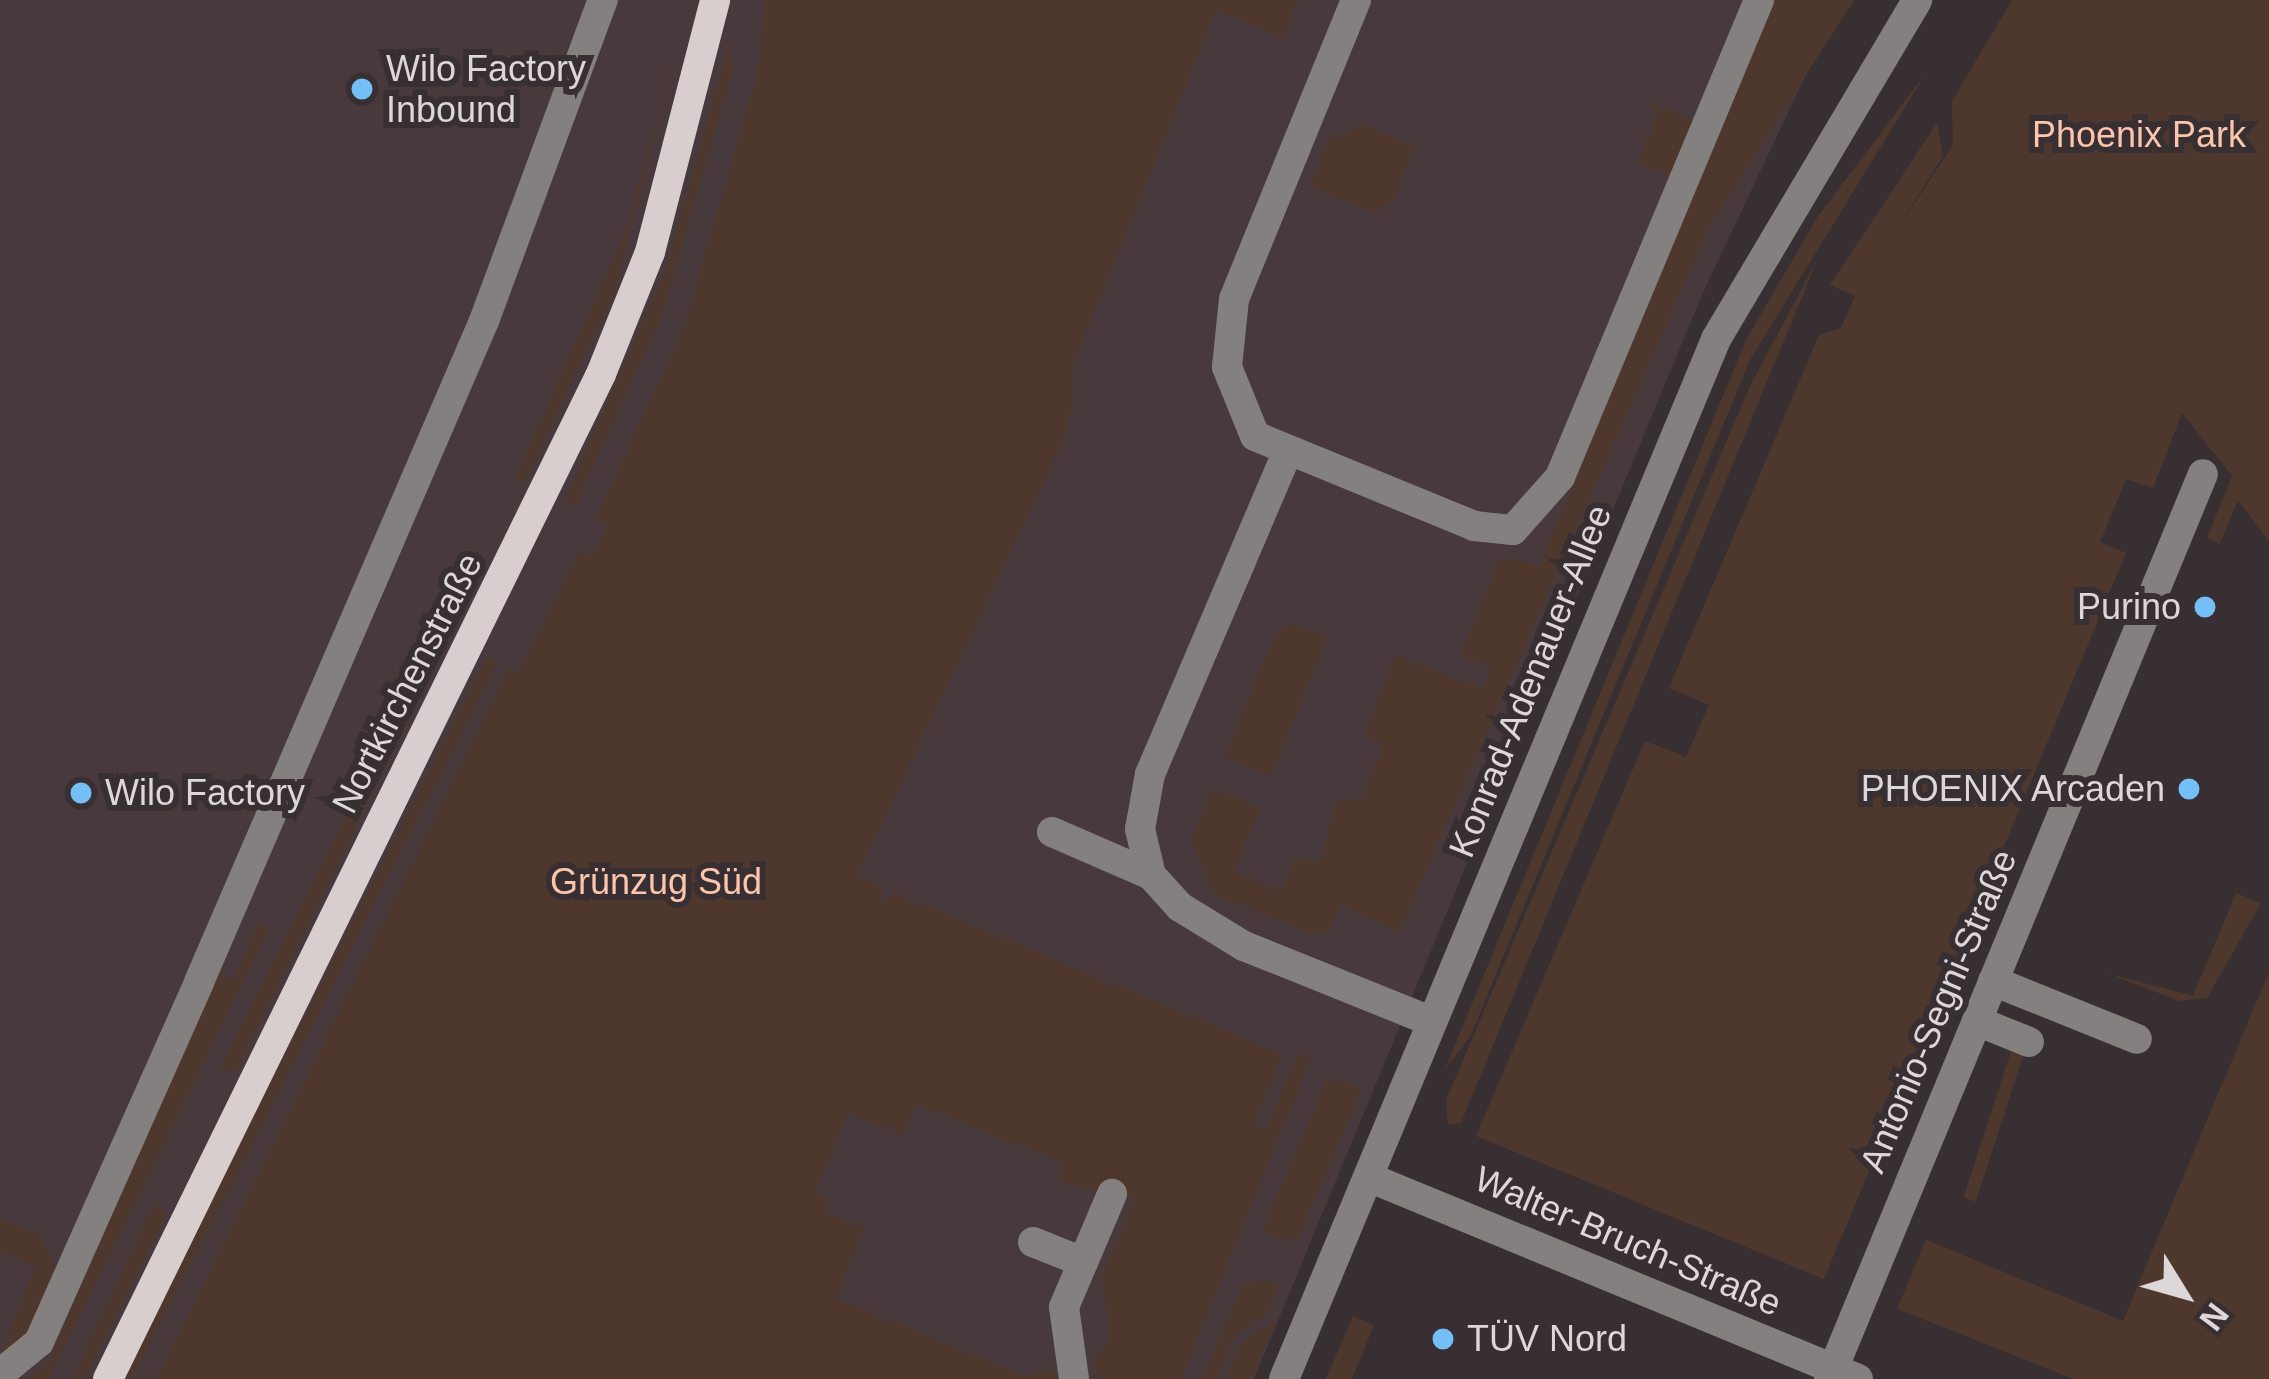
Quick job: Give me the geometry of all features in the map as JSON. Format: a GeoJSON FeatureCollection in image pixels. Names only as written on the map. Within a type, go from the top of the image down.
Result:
{"type":"FeatureCollection","features":[{"type":"Feature","properties":{"kind":"main road","name":"Nortkirchenstraße"},"geometry":{"type":"LineString","coordinates":[[109,1379],[602,374],[650,252],[715,0]]}},
{"type":"Feature","properties":{"kind":"street"},"geometry":{"type":"LineString","coordinates":[[0,1374],[39,1342],[199,982],[484,321],[604,0]]}},
{"type":"Feature","properties":{"kind":"street"},"geometry":{"type":"LineString","coordinates":[[1356,0],[1234,299],[1227,367],[1238,405],[1255,436],[1286,453],[1474,526],[1513,530],[1543,501],[1759,0]]}},
{"type":"Feature","properties":{"kind":"street","name":"Konrad-Adenauer-Allee"},"geometry":{"type":"LineString","coordinates":[[1900,39],[1917,0]]}},
{"type":"Feature","properties":{"kind":"street","name":"Konrad-Adenauer-Allee"},"geometry":{"type":"LineString","coordinates":[[1284,1379],[1731,306],[1929,0]]}},
{"type":"Feature","properties":{"kind":"street"},"geometry":{"type":"LineString","coordinates":[[1151,875],[1140,829],[1150,774],[1286,453]]}},
{"type":"Feature","properties":{"kind":"street","name":"Antonio-Segni-Straße"},"geometry":{"type":"LineString","coordinates":[[1840,1376],[1993,980],[2203,474]]}},
{"type":"Feature","properties":{"kind":"street"},"geometry":{"type":"LineString","coordinates":[[1052,832],[1151,875],[1180,907],[1244,946],[1431,1021]]}},
{"type":"Feature","properties":{"kind":"street"},"geometry":{"type":"LineString","coordinates":[[1993,980],[2137,1039]]}},
{"type":"Feature","properties":{"kind":"street"},"geometry":{"type":"LineString","coordinates":[[1977,1021],[2029,1042]]}},
{"type":"Feature","properties":{"kind":"street","name":"Walter-Bruch-Straße"},"geometry":{"type":"LineString","coordinates":[[1368,1177],[1840,1376]]}},
{"type":"Feature","properties":{"kind":"street"},"geometry":{"type":"LineString","coordinates":[[1074,1379],[1064,1307],[1112,1194]]}},
{"type":"Feature","properties":{"kind":"street"},"geometry":{"type":"LineString","coordinates":[[1034,1242],[1083,1262]]}},
{"type":"Feature","properties":{"kind":"shaded area"},"geometry":{"type":"Polygon","coordinates":[[[0,0],[1841,0],[1701,297],[1254,1379],[0,1379],[0,0]]]}},
{"type":"Feature","properties":{"kind":"green space","name":"Grünzug Süd"},"geometry":{"type":"Polygon","coordinates":[[[766,0],[1298,0],[1283,37],[1216,10],[1074,362],[1069,428],[857,876],[884,888],[879,904],[895,893],[1282,1054],[1254,1125],[1266,1129],[1298,1053],[1311,1058],[1181,1379],[1100,1379],[1093,1364],[1110,1338],[1102,1276],[1135,1198],[1058,1181],[1064,1163],[916,1104],[903,1135],[848,1113],[815,1193],[828,1199],[824,1212],[864,1228],[836,1298],[1026,1377],[1053,1369],[1058,1379],[156,1379],[509,668],[519,672],[580,551],[593,556],[608,525],[596,518],[684,327],[756,78],[766,0]]]}},
{"type":"Feature","properties":{"kind":"green space"},"geometry":{"type":"Polygon","coordinates":[[[1775,0],[1854,0],[1710,225],[1399,932],[1341,905],[1328,933],[1311,933],[1215,895],[1191,842],[1212,788],[1260,808],[1234,871],[1282,891],[1294,859],[1321,861],[1337,799],[1361,801],[1383,744],[1364,735],[1396,655],[1483,689],[1491,668],[1460,655],[1500,558],[1540,565],[1775,0]]]}},
{"type":"Feature","properties":{"kind":"green space","name":"Phoenix Park"},"geometry":{"type":"Polygon","coordinates":[[[2012,0],[2269,0],[2269,542],[2238,500],[2220,544],[2207,538],[2232,476],[2182,413],[2153,488],[2126,479],[2100,542],[2126,553],[1824,1279],[1476,1136],[1645,741],[1686,757],[1709,705],[1669,688],[1819,335],[1841,328],[1855,296],[1830,285],[1937,123],[1943,156],[1890,240],[1953,145],[1952,101],[2012,0]]]}},
{"type":"Feature","properties":{"kind":"green space"},"geometry":{"type":"Polygon","coordinates":[[[731,38],[732,72],[662,315],[575,507],[564,502],[664,275],[731,38]]]}},
{"type":"Feature","properties":{"kind":"green space"},"geometry":{"type":"Polygon","coordinates":[[[679,40],[615,290],[524,483],[515,478],[625,232],[679,40]]]}},
{"type":"Feature","properties":{"kind":"green space"},"geometry":{"type":"Polygon","coordinates":[[[1926,73],[1750,360],[1470,1037],[1445,1069],[1746,340],[1818,216],[1926,73]]]}},
{"type":"Feature","properties":{"kind":"green space"},"geometry":{"type":"Polygon","coordinates":[[[1645,101],[1697,122],[1675,177],[1638,163],[1657,114],[1645,101]]]}},
{"type":"Feature","properties":{"kind":"green space"},"geometry":{"type":"Polygon","coordinates":[[[1362,125],[1414,146],[1393,201],[1374,212],[1310,187],[1328,140],[1362,125]]]}},
{"type":"Feature","properties":{"kind":"green space"},"geometry":{"type":"Polygon","coordinates":[[[1818,258],[1461,1123],[1448,1124],[1446,1100],[1751,384],[1818,258]]]}},
{"type":"Feature","properties":{"kind":"green space"},"geometry":{"type":"Polygon","coordinates":[[[1293,625],[1328,636],[1271,775],[1224,757],[1277,630],[1293,625]]]}},
{"type":"Feature","properties":{"kind":"green space"},"geometry":{"type":"Polygon","coordinates":[[[439,634],[448,638],[236,1071],[219,1069],[439,634]]]}},
{"type":"Feature","properties":{"kind":"green space"},"geometry":{"type":"Polygon","coordinates":[[[488,657],[498,662],[132,1379],[123,1374],[488,657]]]}},
{"type":"Feature","properties":{"kind":"green space"},"geometry":{"type":"Polygon","coordinates":[[[2236,893],[2261,903],[2207,998],[2179,1001],[2107,973],[2193,996],[2236,893]]]}},
{"type":"Feature","properties":{"kind":"green space"},"geometry":{"type":"Polygon","coordinates":[[[257,925],[269,929],[49,1379],[27,1379],[49,1361],[217,972],[234,979],[257,925]]]}},
{"type":"Feature","properties":{"kind":"green space"},"geometry":{"type":"Polygon","coordinates":[[[2269,972],[2269,1379],[2074,1379],[1897,1309],[1926,1240],[2123,1321],[2269,972]]]}},
{"type":"Feature","properties":{"kind":"green space"},"geometry":{"type":"Polygon","coordinates":[[[2011,1051],[2023,1055],[1976,1201],[1963,1197],[2011,1051]]]}},
{"type":"Feature","properties":{"kind":"green space"},"geometry":{"type":"Polygon","coordinates":[[[1328,1076],[1361,1090],[1296,1244],[1263,1230],[1328,1076]]]}},
{"type":"Feature","properties":{"kind":"green space"},"geometry":{"type":"Polygon","coordinates":[[[154,1203],[166,1215],[84,1379],[72,1379],[154,1203]]]}},
{"type":"Feature","properties":{"kind":"green space"},"geometry":{"type":"Polygon","coordinates":[[[0,1218],[40,1235],[55,1268],[23,1345],[0,1357],[35,1266],[0,1251],[0,1218]]]}},
{"type":"Feature","properties":{"kind":"green space"},"geometry":{"type":"Polygon","coordinates":[[[1268,1281],[1280,1285],[1267,1314],[1234,1337],[1217,1379],[1203,1379],[1242,1284],[1268,1281]]]}},
{"type":"Feature","properties":{"kind":"green space"},"geometry":{"type":"Polygon","coordinates":[[[1353,1316],[1374,1325],[1352,1379],[1326,1379],[1353,1316]]]}},
{"type":"Feature","properties":{"kind":"green space"},"geometry":{"type":"Polygon","coordinates":[[[1277,1319],[1252,1379],[1226,1379],[1240,1343],[1277,1319]]]}},
{"type":"Feature","properties":{"kind":"place","name":"Wilo Factory Inbound"},"geometry":{"type":"Point","coordinates":[362,89]}},
{"type":"Feature","properties":{"kind":"place","name":"Purino"},"geometry":{"type":"Point","coordinates":[2205,607]}},
{"type":"Feature","properties":{"kind":"place","name":"PHOENIX Arcaden"},"geometry":{"type":"Point","coordinates":[2189,789]}},
{"type":"Feature","properties":{"kind":"place","name":"Wilo Factory"},"geometry":{"type":"Point","coordinates":[81,793]}},
{"type":"Feature","properties":{"kind":"place","name":"TÜV Nord"},"geometry":{"type":"Point","coordinates":[1443,1339]}}]}
